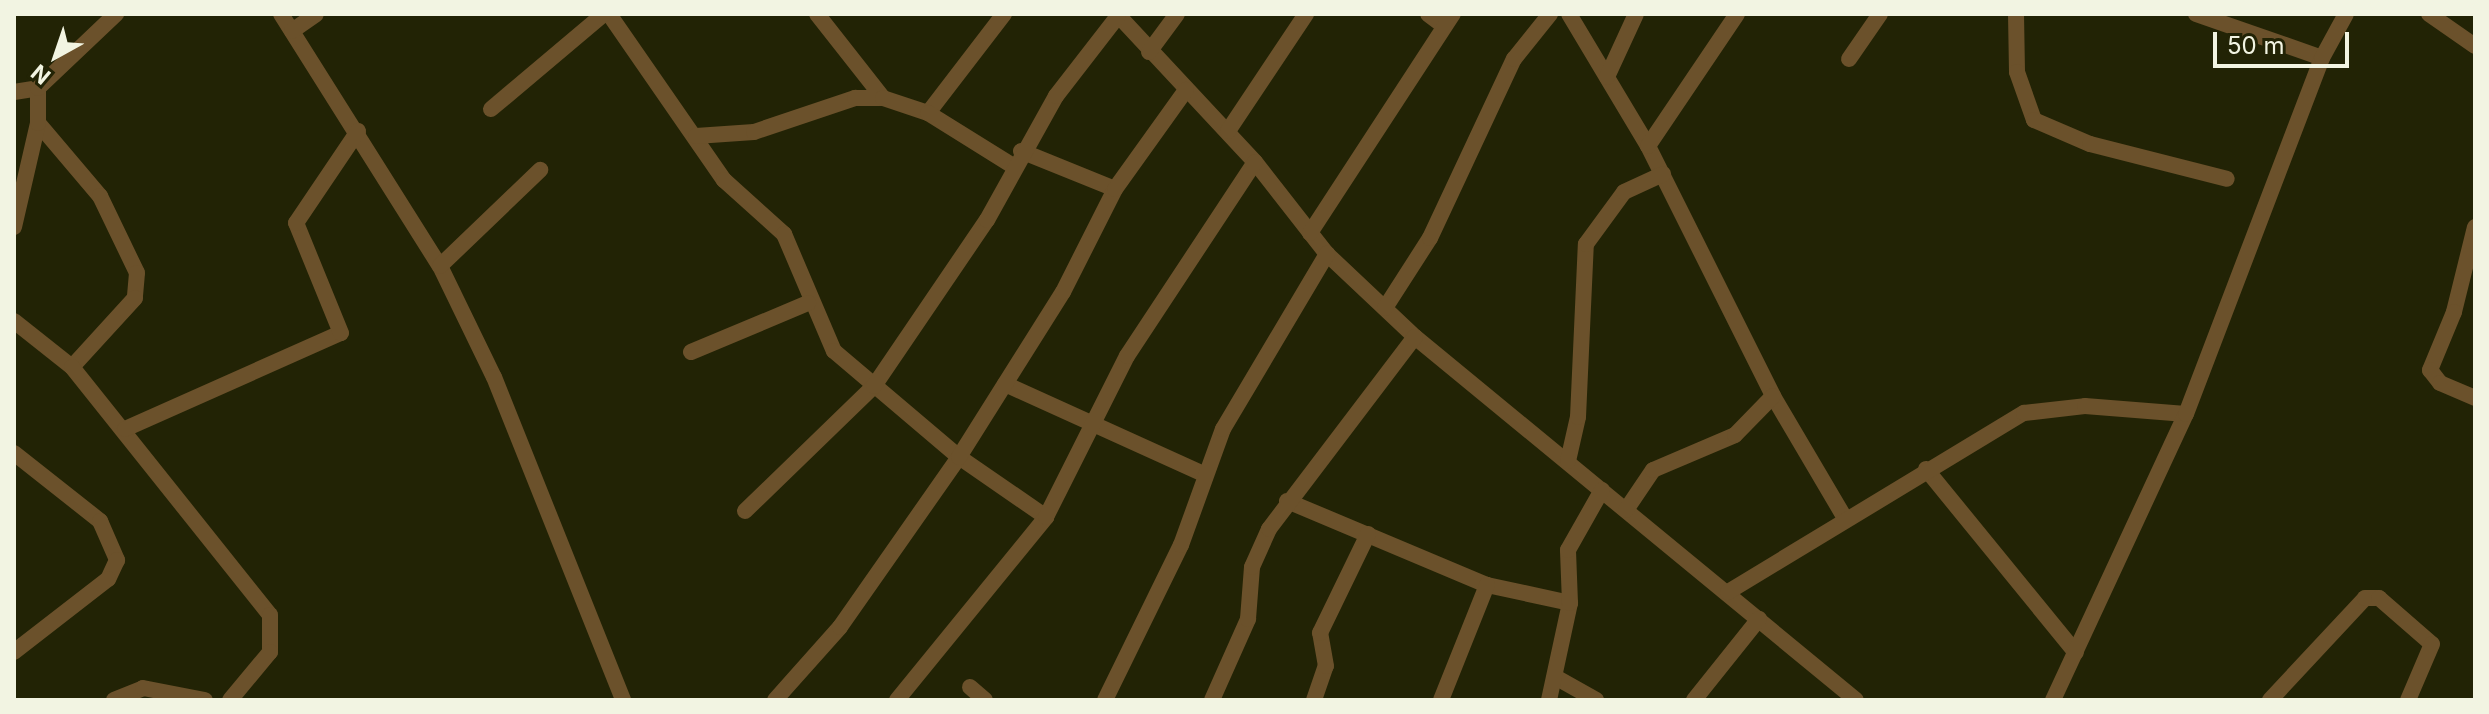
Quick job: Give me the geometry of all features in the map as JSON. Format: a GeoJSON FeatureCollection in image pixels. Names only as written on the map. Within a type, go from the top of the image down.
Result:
{"type":"FeatureCollection","features":[{"type":"Feature","properties":{"kind":"street"},"geometry":{"type":"LineString","coordinates":[[14,92],[38,88],[116,14]]}},
{"type":"Feature","properties":{"kind":"street"},"geometry":{"type":"LineString","coordinates":[[281,14],[358,131],[440,266],[494,377],[623,700]]}},
{"type":"Feature","properties":{"kind":"street"},"geometry":{"type":"LineString","coordinates":[[292,31],[316,14]]}},
{"type":"Feature","properties":{"kind":"street"},"geometry":{"type":"LineString","coordinates":[[491,109],[607,14],[696,136],[724,180],[784,234],[808,303],[834,351],[959,457],[1046,517]]}},
{"type":"Feature","properties":{"kind":"street"},"geometry":{"type":"LineString","coordinates":[[817,14],[883,98]]}},
{"type":"Feature","properties":{"kind":"street"},"geometry":{"type":"LineString","coordinates":[[928,113],[1004,14]]}},
{"type":"Feature","properties":{"kind":"street"},"geometry":{"type":"LineString","coordinates":[[1149,52],[1177,14]]}},
{"type":"Feature","properties":{"kind":"street"},"geometry":{"type":"LineString","coordinates":[[1228,131],[1306,14]]}},
{"type":"Feature","properties":{"kind":"street"},"geometry":{"type":"LineString","coordinates":[[1310,233],[1448,20],[1428,14]]}},
{"type":"Feature","properties":{"kind":"street"},"geometry":{"type":"LineString","coordinates":[[1385,308],[1430,238],[1514,59],[1550,14]]}},
{"type":"Feature","properties":{"kind":"street"},"geometry":{"type":"LineString","coordinates":[[1569,14],[1648,146],[1773,396],[1845,518]]}},
{"type":"Feature","properties":{"kind":"street"},"geometry":{"type":"LineString","coordinates":[[1607,77],[1636,14]]}},
{"type":"Feature","properties":{"kind":"street"},"geometry":{"type":"LineString","coordinates":[[1648,146],[1737,14]]}},
{"type":"Feature","properties":{"kind":"street"},"geometry":{"type":"LineString","coordinates":[[1849,59],[1880,14]]}},
{"type":"Feature","properties":{"kind":"street"},"geometry":{"type":"LineString","coordinates":[[2016,14],[2017,72],[2034,120],[2090,144],[2227,179]]}},
{"type":"Feature","properties":{"kind":"street"},"geometry":{"type":"LineString","coordinates":[[2196,14],[2322,58]]}},
{"type":"Feature","properties":{"kind":"street"},"geometry":{"type":"LineString","coordinates":[[2053,700],[2186,414],[2322,58],[2346,14]]}},
{"type":"Feature","properties":{"kind":"street"},"geometry":{"type":"LineString","coordinates":[[2429,14],[2475,46]]}},
{"type":"Feature","properties":{"kind":"street"},"geometry":{"type":"LineString","coordinates":[[745,511],[874,386],[987,220],[1021,151],[1118,15],[1149,52],[1228,131],[1327,254],[1415,337],[1856,700]]}},
{"type":"Feature","properties":{"kind":"street"},"geometry":{"type":"LineString","coordinates":[[14,227],[38,123],[38,88]]}},
{"type":"Feature","properties":{"kind":"street"},"geometry":{"type":"LineString","coordinates":[[775,700],[840,627],[959,457],[1005,384],[1115,189],[1186,90]]}},
{"type":"Feature","properties":{"kind":"street"},"geometry":{"type":"LineString","coordinates":[[696,136],[754,132],[855,98],[883,98],[928,113],[1013,166]]}},
{"type":"Feature","properties":{"kind":"street"},"geometry":{"type":"LineString","coordinates":[[38,123],[100,196],[137,273],[135,298],[72,367]]}},
{"type":"Feature","properties":{"kind":"street"},"geometry":{"type":"LineString","coordinates":[[125,429],[341,333],[296,223],[358,131]]}},
{"type":"Feature","properties":{"kind":"street"},"geometry":{"type":"LineString","coordinates":[[1021,151],[1115,189]]}},
{"type":"Feature","properties":{"kind":"street"},"geometry":{"type":"LineString","coordinates":[[897,700],[1046,517],[1096,423],[1127,356],[1255,162]]}},
{"type":"Feature","properties":{"kind":"street"},"geometry":{"type":"LineString","coordinates":[[440,266],[540,170]]}},
{"type":"Feature","properties":{"kind":"street"},"geometry":{"type":"LineString","coordinates":[[1568,461],[1578,417],[1586,244],[1624,192],[1663,174]]}},
{"type":"Feature","properties":{"kind":"street"},"geometry":{"type":"LineString","coordinates":[[2475,227],[2454,312],[2430,370],[2440,383],[2475,398]]}},
{"type":"Feature","properties":{"kind":"street"},"geometry":{"type":"LineString","coordinates":[[1105,700],[1181,545],[1201,473],[1262,354],[1327,254]]}},
{"type":"Feature","properties":{"kind":"street"},"geometry":{"type":"LineString","coordinates":[[691,352],[808,303]]}},
{"type":"Feature","properties":{"kind":"street"},"geometry":{"type":"LineString","coordinates":[[14,321],[72,367],[125,429],[270,615],[270,652],[230,700]]}},
{"type":"Feature","properties":{"kind":"street"},"geometry":{"type":"LineString","coordinates":[[1212,700],[1248,619],[1252,567],[1287,501],[1415,337]]}},
{"type":"Feature","properties":{"kind":"street"},"geometry":{"type":"LineString","coordinates":[[1005,384],[1201,473]]}},
{"type":"Feature","properties":{"kind":"street"},"geometry":{"type":"LineString","coordinates":[[1626,510],[1653,470],[1735,435],[1773,396]]}},
{"type":"Feature","properties":{"kind":"street"},"geometry":{"type":"LineString","coordinates":[[1728,592],[1926,469],[2024,413],[2085,406],[2186,414]]}},
{"type":"Feature","properties":{"kind":"street"},"geometry":{"type":"LineString","coordinates":[[14,453],[100,521],[117,560],[108,579],[14,652]]}},
{"type":"Feature","properties":{"kind":"street"},"geometry":{"type":"LineString","coordinates":[[1926,469],[2076,653]]}},
{"type":"Feature","properties":{"kind":"street"},"geometry":{"type":"LineString","coordinates":[[1549,700],[1557,678],[1570,603],[1568,550],[1602,490]]}},
{"type":"Feature","properties":{"kind":"street"},"geometry":{"type":"LineString","coordinates":[[1287,501],[1487,585],[1570,603]]}},
{"type":"Feature","properties":{"kind":"street"},"geometry":{"type":"LineString","coordinates":[[1314,700],[1326,666],[1320,633],[1368,534]]}},
{"type":"Feature","properties":{"kind":"street"},"geometry":{"type":"LineString","coordinates":[[1441,700],[1487,585]]}},
{"type":"Feature","properties":{"kind":"street"},"geometry":{"type":"LineString","coordinates":[[2270,700],[2365,598],[2379,598],[2432,644],[2408,700]]}},
{"type":"Feature","properties":{"kind":"street"},"geometry":{"type":"LineString","coordinates":[[1694,700],[1759,619]]}},
{"type":"Feature","properties":{"kind":"street"},"geometry":{"type":"LineString","coordinates":[[1557,678],[1596,700]]}},
{"type":"Feature","properties":{"kind":"street"},"geometry":{"type":"LineString","coordinates":[[970,687],[985,700]]}},
{"type":"Feature","properties":{"kind":"street"},"geometry":{"type":"LineString","coordinates":[[114,700],[143,688],[205,700]]}}]}
